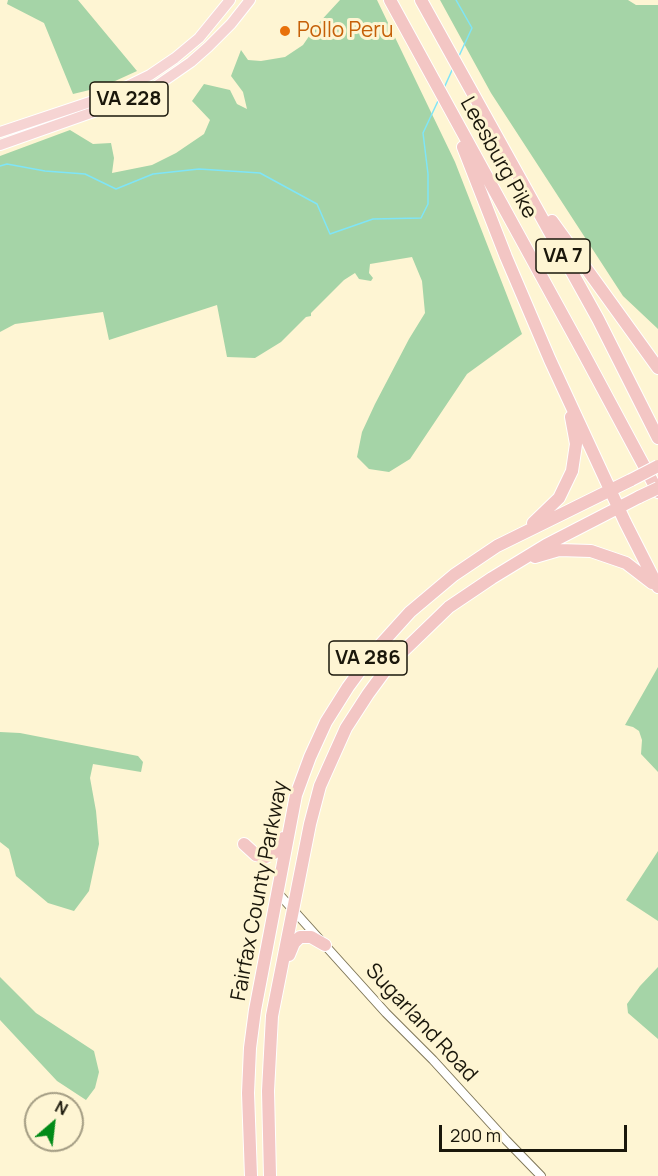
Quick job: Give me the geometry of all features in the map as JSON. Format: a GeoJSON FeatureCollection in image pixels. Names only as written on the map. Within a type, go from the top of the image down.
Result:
{"type":"FeatureCollection","features":[{"type":"Feature","properties":{"kind":"highway","name":"Leesburg Pike"},"geometry":{"type":"LineString","coordinates":[[390,0],[658,490]]}},
{"type":"Feature","properties":{"kind":"highway","name":"Leesburg Pike"},"geometry":{"type":"LineString","coordinates":[[421,0],[598,319],[658,438]]}},
{"type":"Feature","properties":{"kind":"highway"},"geometry":{"type":"LineString","coordinates":[[447,106],[550,360],[618,508],[658,588]]}},
{"type":"Feature","properties":{"kind":"highway"},"geometry":{"type":"LineString","coordinates":[[482,110],[569,247],[658,366]]}},
{"type":"Feature","properties":{"kind":"highway"},"geometry":{"type":"LineString","coordinates":[[497,546],[530,526],[548,510],[563,492],[572,471],[575,434],[550,360]]}},
{"type":"Feature","properties":{"kind":"highway","name":"Fairfax County Parkway"},"geometry":{"type":"LineString","coordinates":[[251,1176],[248,1093],[255,1010],[292,812],[317,740],[337,704],[360,668],[410,612],[454,575],[497,546],[658,466]]}},
{"type":"Feature","properties":{"kind":"highway","name":"Fairfax County Parkway"},"geometry":{"type":"LineString","coordinates":[[270,1176],[269,1060],[273,1016],[292,909],[320,786],[337,746],[357,710],[390,664],[449,608],[546,545],[639,497],[658,490]]}},
{"type":"Feature","properties":{"kind":"highway"},"geometry":{"type":"LineString","coordinates":[[509,567],[548,553],[580,549],[626,563],[658,588]]}},
{"type":"Feature","properties":{"kind":"highway"},"geometry":{"type":"LineString","coordinates":[[244,844],[261,856],[266,857],[274,853],[281,842],[292,812]]}},
{"type":"Feature","properties":{"kind":"highway"},"geometry":{"type":"LineString","coordinates":[[278,984],[296,939],[306,936],[325,945]]}},
{"type":"Feature","properties":{"kind":"main road","name":"VA 228"},"geometry":{"type":"LineString","coordinates":[[0,132],[105,97],[150,75],[199,38],[231,0]]}},
{"type":"Feature","properties":{"kind":"main road","name":"VA 228"},"geometry":{"type":"LineString","coordinates":[[0,145],[152,89],[171,77],[208,47],[231,24],[250,0]]}},
{"type":"Feature","properties":{"kind":"street","name":"Sugarland Road"},"geometry":{"type":"LineString","coordinates":[[277,892],[386,1013],[541,1176]]}},
{"type":"Feature","properties":{"kind":"green space"},"geometry":{"type":"Polygon","coordinates":[[[8,0],[78,0],[137,71],[102,87],[73,94],[44,23],[7,4],[8,0]]]}},
{"type":"Feature","properties":{"kind":"green space"},"geometry":{"type":"Polygon","coordinates":[[[340,0],[377,0],[455,162],[522,334],[467,374],[410,459],[389,472],[369,469],[357,457],[362,432],[375,404],[425,313],[422,281],[412,257],[370,264],[369,273],[373,278],[371,281],[359,279],[355,273],[344,280],[311,313],[311,316],[306,317],[281,342],[255,358],[227,357],[217,305],[109,340],[103,312],[15,324],[0,332],[0,156],[70,130],[93,144],[111,143],[114,158],[112,173],[152,165],[176,153],[204,134],[210,120],[192,101],[204,84],[230,90],[237,104],[247,109],[243,92],[231,76],[241,50],[248,60],[261,61],[285,57],[303,45],[316,26],[340,0]]]}},
{"type":"Feature","properties":{"kind":"green space"},"geometry":{"type":"Polygon","coordinates":[[[440,0],[628,0],[636,5],[658,5],[658,329],[623,296],[491,93],[440,0]]]}},
{"type":"Feature","properties":{"kind":"green space"},"geometry":{"type":"Polygon","coordinates":[[[658,667],[658,772],[641,754],[642,740],[639,731],[625,725],[658,667]]]}},
{"type":"Feature","properties":{"kind":"green space"},"geometry":{"type":"Polygon","coordinates":[[[0,732],[20,733],[138,756],[143,762],[141,772],[93,764],[90,778],[99,844],[89,891],[74,911],[48,903],[16,876],[9,849],[0,842],[0,732]]]}},
{"type":"Feature","properties":{"kind":"green space"},"geometry":{"type":"Polygon","coordinates":[[[658,851],[658,921],[626,900],[658,851]]]}},
{"type":"Feature","properties":{"kind":"green space"},"geometry":{"type":"Polygon","coordinates":[[[658,967],[658,1039],[628,1013],[627,1004],[658,967]]]}},
{"type":"Feature","properties":{"kind":"green space"},"geometry":{"type":"Polygon","coordinates":[[[0,977],[36,1013],[94,1051],[99,1072],[95,1088],[86,1100],[84,1092],[74,1092],[57,1081],[0,1020],[0,977]]]}},
{"type":"Feature","properties":{"kind":"waterway"},"geometry":{"type":"LineString","coordinates":[[456,0],[472,28],[459,56]]}},
{"type":"Feature","properties":{"kind":"waterway"},"geometry":{"type":"LineString","coordinates":[[444,88],[453,68]]}},
{"type":"Feature","properties":{"kind":"waterway"},"geometry":{"type":"LineString","coordinates":[[0,166],[7,164],[45,171],[85,174],[116,189],[153,174],[199,169],[260,173],[317,204],[330,234],[373,219],[421,218],[428,204],[428,174],[423,133],[438,101]]}},
{"type":"Feature","properties":{"kind":"place","name":"Pollo Peru"},"geometry":{"type":"Point","coordinates":[285,31]}}]}
